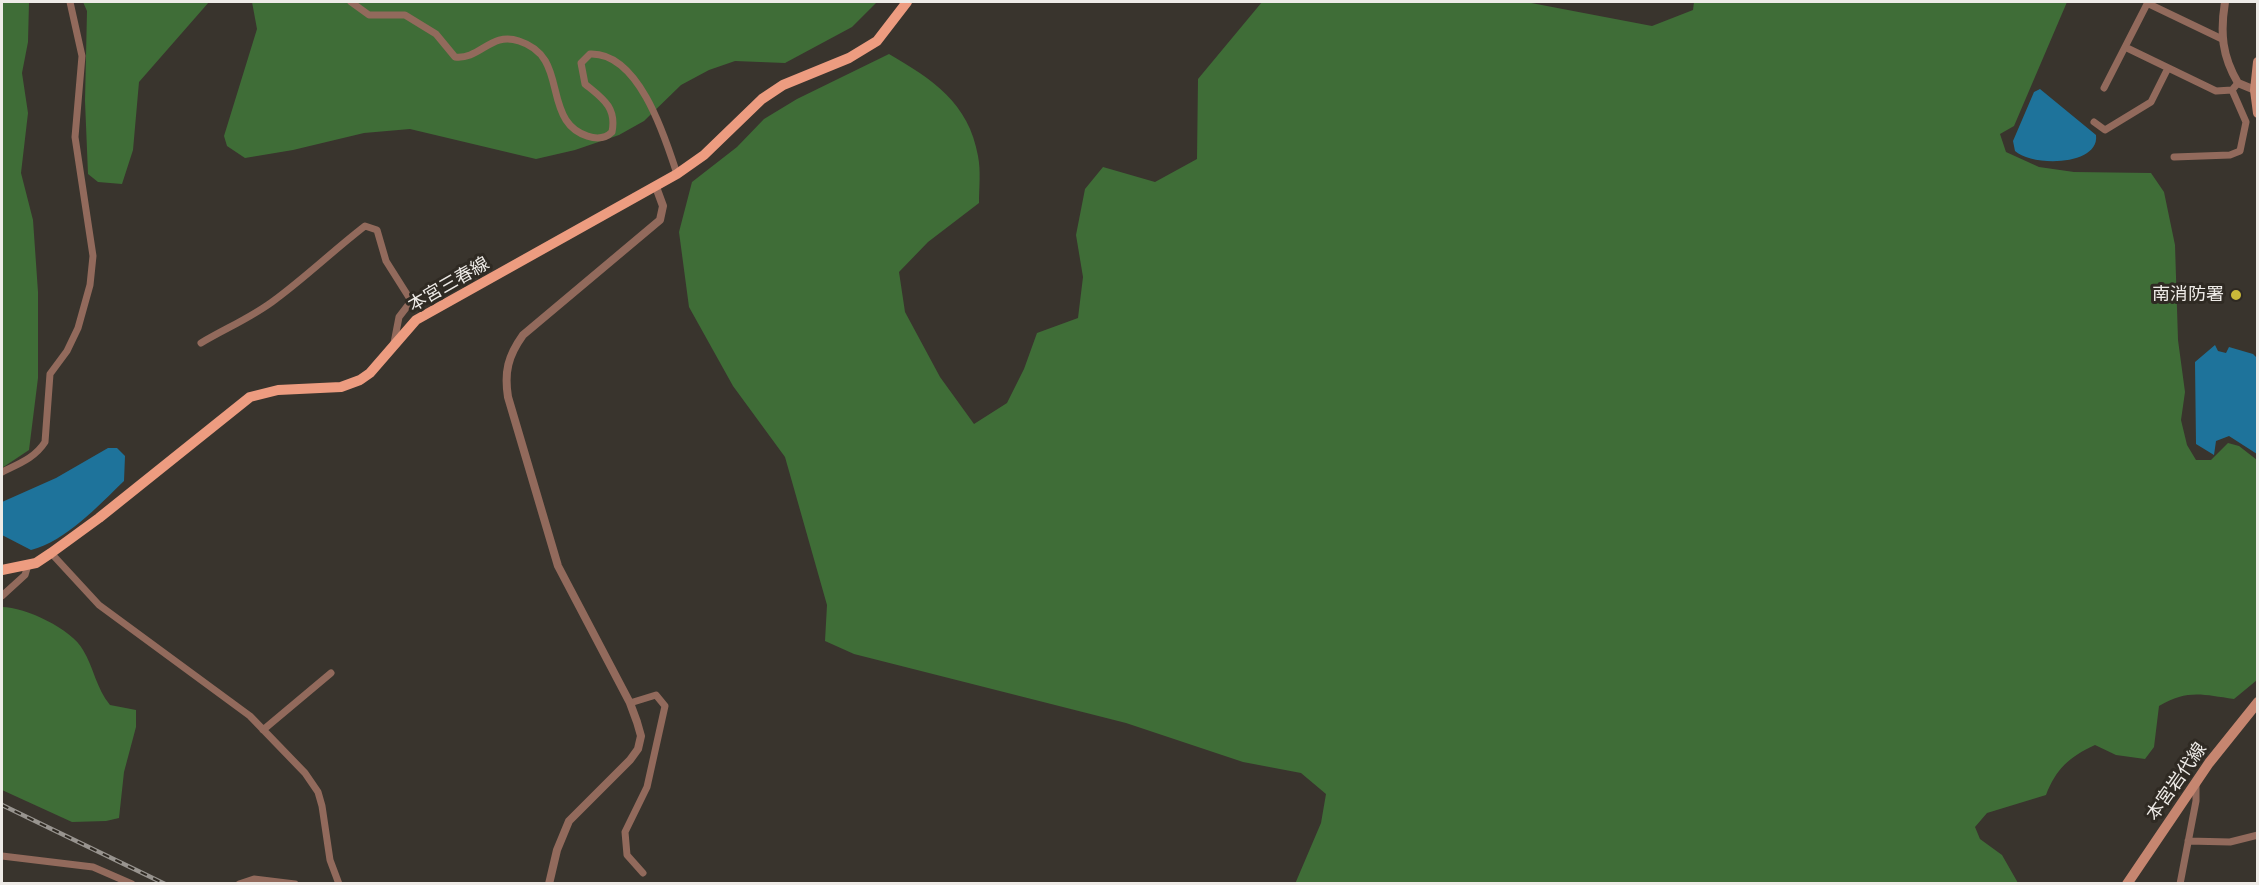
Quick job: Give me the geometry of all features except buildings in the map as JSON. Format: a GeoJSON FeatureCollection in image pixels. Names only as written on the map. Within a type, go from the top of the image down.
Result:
{"type":"FeatureCollection","features":[{"type":"Feature","properties":{"kind":"main road","name":"本宮三春線"},"geometry":{"type":"LineString","coordinates":[[2,570],[28,565],[51,553],[99,518],[250,397],[267,391],[349,386],[370,373],[416,320],[476,289],[677,174],[704,155],[762,99],[783,85],[849,58],[877,41],[907,2]]}},
{"type":"Feature","properties":{"kind":"main road"},"geometry":{"type":"LineString","coordinates":[[2258,62],[2255,90],[2258,113]]}},
{"type":"Feature","properties":{"kind":"main road","name":"本宮岩代線"},"geometry":{"type":"LineString","coordinates":[[2127,884],[2196,783],[2258,702]]}},
{"type":"Feature","properties":{"kind":"street"},"geometry":{"type":"LineString","coordinates":[[2,472],[29,458],[45,442],[50,374],[74,339],[92,268],[92,239],[75,137],[82,56],[70,2]]}},
{"type":"Feature","properties":{"kind":"street"},"geometry":{"type":"LineString","coordinates":[[351,2],[369,15],[405,15],[436,34],[455,57],[473,55],[489,42],[509,39],[521,41],[538,53],[547,64],[555,79],[560,108],[566,122],[579,132],[596,138],[608,136],[612,132],[613,112],[610,106],[585,84],[581,63],[590,54],[613,58],[645,94],[677,174]]}},
{"type":"Feature","properties":{"kind":"street"},"geometry":{"type":"LineString","coordinates":[[2104,88],[2147,2],[2222,39]]}},
{"type":"Feature","properties":{"kind":"street"},"geometry":{"type":"LineString","coordinates":[[2174,156],[2230,154],[2240,151],[2246,122],[2222,39],[2225,2]]}},
{"type":"Feature","properties":{"kind":"street"},"geometry":{"type":"LineString","coordinates":[[2125,47],[2216,91],[2235,87],[2255,90]]}},
{"type":"Feature","properties":{"kind":"street"},"geometry":{"type":"LineString","coordinates":[[2094,122],[2105,130],[2151,102],[2168,68]]}},
{"type":"Feature","properties":{"kind":"street"},"geometry":{"type":"LineString","coordinates":[[549,884],[557,850],[569,821],[638,748],[641,736],[630,703],[558,566],[505,381],[509,355],[523,335],[660,220],[663,206],[656,187]]}},
{"type":"Feature","properties":{"kind":"street"},"geometry":{"type":"LineString","coordinates":[[201,343],[231,328],[275,300],[327,260],[340,245],[365,226],[377,230],[386,261],[410,299],[399,317],[394,343]]}},
{"type":"Feature","properties":{"kind":"street"},"geometry":{"type":"LineString","coordinates":[[51,553],[99,605],[214,688],[263,730],[305,773],[318,792],[330,860],[339,884]]}},
{"type":"Feature","properties":{"kind":"street"},"geometry":{"type":"LineString","coordinates":[[2,596],[25,574],[28,565]]}},
{"type":"Feature","properties":{"kind":"street"},"geometry":{"type":"LineString","coordinates":[[263,730],[332,673]]}},
{"type":"Feature","properties":{"kind":"street"},"geometry":{"type":"LineString","coordinates":[[630,703],[656,695],[665,706],[647,787],[625,832],[627,855],[643,873]]}},
{"type":"Feature","properties":{"kind":"street"},"geometry":{"type":"LineString","coordinates":[[2180,884],[2196,801],[2196,783]]}},
{"type":"Feature","properties":{"kind":"street"},"geometry":{"type":"LineString","coordinates":[[2188,841],[2230,843],[2258,835]]}},
{"type":"Feature","properties":{"kind":"street"},"geometry":{"type":"LineString","coordinates":[[2,856],[93,867],[132,884]]}},
{"type":"Feature","properties":{"kind":"street"},"geometry":{"type":"LineString","coordinates":[[239,884],[254,879],[295,884]]}},
{"type":"Feature","properties":{"kind":"green space"},"geometry":{"type":"Polygon","coordinates":[[[2,2],[29,2],[28,42],[22,73],[28,113],[21,173],[33,220],[38,292],[38,378],[29,450],[2,468],[2,2]]]}},
{"type":"Feature","properties":{"kind":"green space"},"geometry":{"type":"Polygon","coordinates":[[[83,2],[209,2],[139,82],[133,150],[122,184],[98,182],[88,174],[85,101],[87,11],[83,2]]]}},
{"type":"Feature","properties":{"kind":"green space"},"geometry":{"type":"Polygon","coordinates":[[[252,2],[877,2],[852,27],[785,63],[735,61],[709,70],[681,85],[644,121],[619,135],[575,150],[536,159],[410,129],[364,133],[293,150],[245,158],[227,146],[224,136],[257,29],[252,2]]]}},
{"type":"Feature","properties":{"kind":"green space"},"geometry":{"type":"Polygon","coordinates":[[[1262,2],[1526,2],[1652,26],[1693,10],[1694,2],[2067,2],[2014,126],[2000,134],[2006,152],[2039,167],[2074,172],[2151,173],[2164,192],[2175,245],[2178,340],[2185,392],[2181,420],[2187,445],[2196,460],[2211,460],[2228,443],[2239,446],[2257,460],[2257,680],[2234,699],[2187,695],[2159,706],[2154,747],[2145,759],[2116,755],[2095,745],[2064,765],[2054,778],[2046,795],[1987,813],[1975,827],[1980,839],[2002,855],[2018,883],[1295,884],[1321,823],[1326,794],[1301,773],[1243,762],[1126,723],[854,654],[825,641],[827,605],[785,457],[733,386],[689,307],[679,232],[692,182],[737,147],[764,119],[797,99],[889,54],[934,83],[957,107],[973,137],[978,156],[979,203],[928,242],[899,272],[905,312],[940,377],[974,424],[1007,403],[1024,369],[1037,333],[1078,318],[1083,277],[1076,235],[1085,189],[1103,167],[1155,182],[1197,159],[1198,79],[1262,2]]]}},
{"type":"Feature","properties":{"kind":"green space"},"geometry":{"type":"Polygon","coordinates":[[[2,607],[35,615],[69,634],[83,650],[101,692],[110,705],[136,710],[136,727],[124,772],[119,818],[106,821],[72,822],[2,790],[2,607]]]}},
{"type":"Feature","properties":{"kind":"water"},"geometry":{"type":"Polygon","coordinates":[[[2040,89],[2096,135],[2094,145],[2087,153],[2063,161],[2049,161],[2035,160],[2015,151],[2013,141],[2034,92],[2040,89]]]}},
{"type":"Feature","properties":{"kind":"water"},"geometry":{"type":"Polygon","coordinates":[[[2215,345],[2218,351],[2226,353],[2229,347],[2253,354],[2257,358],[2257,454],[2229,436],[2216,441],[2214,455],[2196,444],[2195,362],[2215,345]]]}},
{"type":"Feature","properties":{"kind":"water"},"geometry":{"type":"Polygon","coordinates":[[[108,448],[117,448],[125,456],[124,481],[81,522],[57,539],[31,550],[2,535],[2,502],[56,478],[108,448]]]}},
{"type":"Feature","properties":{"kind":"railway"},"geometry":{"type":"LineString","coordinates":[[2,805],[165,884]]}},
{"type":"Feature","properties":{"kind":"place","name":"南消防署"},"geometry":{"type":"Point","coordinates":[2236,295]}}]}
